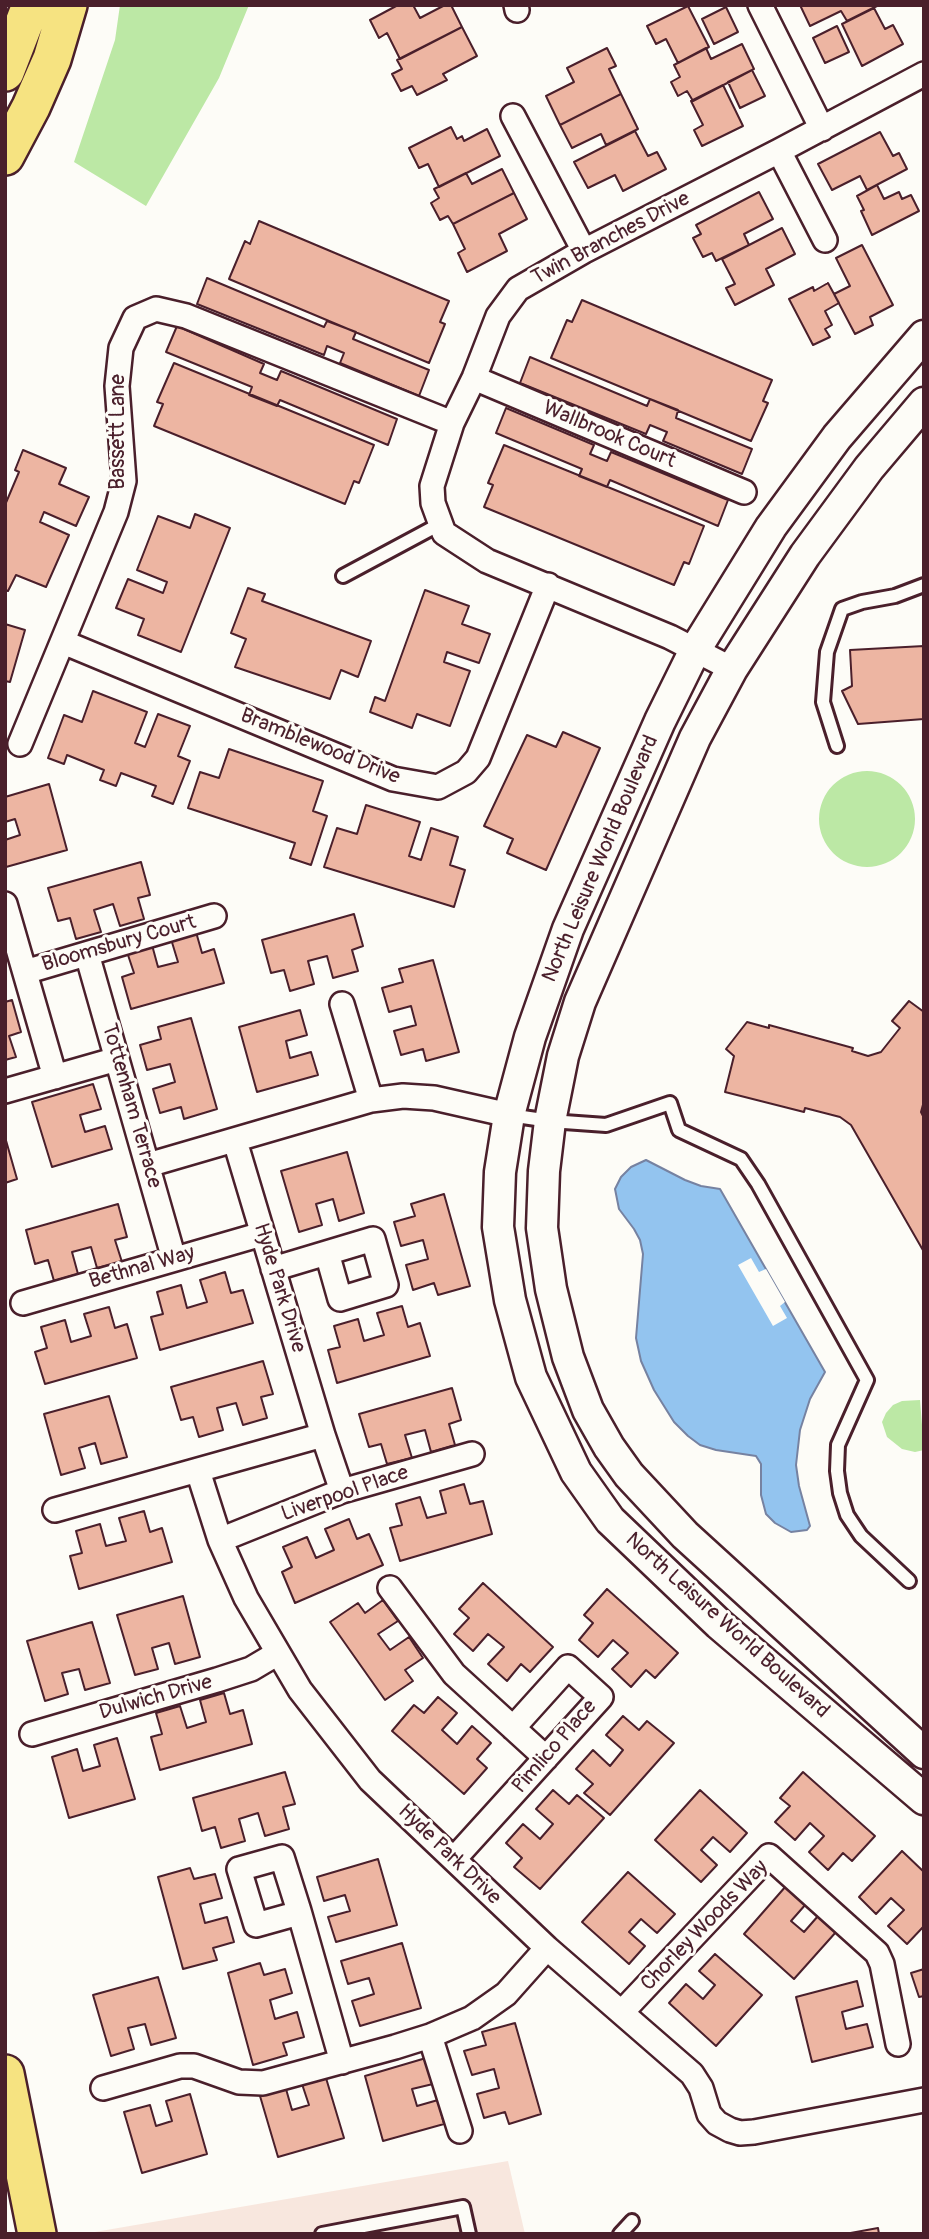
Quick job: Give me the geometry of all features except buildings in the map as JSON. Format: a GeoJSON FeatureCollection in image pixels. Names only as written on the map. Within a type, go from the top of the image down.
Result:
{"type":"FeatureCollection","features":[{"type":"Feature","properties":{"kind":"main road"},"geometry":{"type":"LineString","coordinates":[[5,72],[31,5]]}},
{"type":"Feature","properties":{"kind":"main road"},"geometry":{"type":"LineString","coordinates":[[5,156],[32,107],[52,59],[68,5]]}},
{"type":"Feature","properties":{"kind":"main road"},"geometry":{"type":"LineString","coordinates":[[5,2074],[37,2234]]}},
{"type":"Feature","properties":{"kind":"street"},"geometry":{"type":"LineString","coordinates":[[760,5],[822,128]]}},
{"type":"Feature","properties":{"kind":"street","name":"Twin Branches Drive"},"geometry":{"type":"LineString","coordinates":[[440,524],[433,503],[432,485],[452,423],[474,378],[498,316],[518,289],[584,251],[924,74]]}},
{"type":"Feature","properties":{"kind":"street"},"geometry":{"type":"LineString","coordinates":[[513,116],[584,251]]}},
{"type":"Feature","properties":{"kind":"street"},"geometry":{"type":"LineString","coordinates":[[779,151],[825,240]]}},
{"type":"Feature","properties":{"kind":"street","name":"Bassett Lane"},"geometry":{"type":"LineString","coordinates":[[20,744],[116,512],[124,481],[117,386],[121,348],[135,318],[156,309],[186,316],[452,423]]}},
{"type":"Feature","properties":{"kind":"street","name":"North Leisure World Boulevard"},"geometry":{"type":"LineString","coordinates":[[924,336],[837,436],[771,527],[695,650],[660,721],[568,929],[530,1037],[509,1115],[500,1172],[498,1227],[510,1300],[531,1377],[576,1472],[610,1520],[719,1624],[924,1799]]}},
{"type":"Feature","properties":{"kind":"street","name":"Wallbrook Court"},"geometry":{"type":"LineString","coordinates":[[474,378],[744,492]]}},
{"type":"Feature","properties":{"kind":"street","name":"North Leisure World Boulevard"},"geometry":{"type":"LineString","coordinates":[[924,402],[869,468],[805,555],[733,669],[695,738],[580,1002],[563,1056],[550,1121],[544,1171],[542,1228],[551,1289],[568,1357],[588,1410],[629,1475],[685,1535],[924,1753]]}},
{"type":"Feature","properties":{"kind":"street"},"geometry":{"type":"LineString","coordinates":[[440,524],[444,533],[487,561],[548,585],[733,669]]}},
{"type":"Feature","properties":{"kind":"street","name":"Bramblewood Drive"},"geometry":{"type":"LineString","coordinates":[[63,642],[393,779],[438,787],[466,772],[478,758],[548,585]]}},
{"type":"Feature","properties":{"kind":"street"},"geometry":{"type":"LineString","coordinates":[[5,904],[55,1077]]}},
{"type":"Feature","properties":{"kind":"street","name":"Bloomsbury Court"},"geometry":{"type":"LineString","coordinates":[[25,972],[214,916]]}},
{"type":"Feature","properties":{"kind":"street","name":"Tottenham Terrace"},"geometry":{"type":"LineString","coordinates":[[87,954],[174,1259]]}},
{"type":"Feature","properties":{"kind":"street"},"geometry":{"type":"LineString","coordinates":[[342,1004],[371,1100]]}},
{"type":"Feature","properties":{"kind":"street"},"geometry":{"type":"LineString","coordinates":[[5,1091],[117,1059]]}},
{"type":"Feature","properties":{"kind":"street"},"geometry":{"type":"LineString","coordinates":[[148,1165],[371,1100],[403,1096],[434,1098],[509,1115]]}},
{"type":"Feature","properties":{"kind":"street","name":"Hyde Park Drive"},"geometry":{"type":"LineString","coordinates":[[235,1141],[342,1491]]}},
{"type":"Feature","properties":{"kind":"street","name":"Bethnal Way"},"geometry":{"type":"LineString","coordinates":[[23,1303],[262,1234]]}},
{"type":"Feature","properties":{"kind":"street"},"geometry":{"type":"LineString","coordinates":[[273,1269],[327,1253]]}},
{"type":"Feature","properties":{"kind":"street"},"geometry":{"type":"LineString","coordinates":[[55,1510],[323,1435]]}},
{"type":"Feature","properties":{"kind":"street","name":"Liverpool Place"},"geometry":{"type":"LineString","coordinates":[[220,1540],[342,1491],[472,1454]]}},
{"type":"Feature","properties":{"kind":"street","name":"Hyde Park Drive"},"geometry":{"type":"LineString","coordinates":[[198,1471],[220,1540],[246,1598],[300,1690],[370,1780],[547,1948],[692,2074],[701,2088],[709,2114],[730,2130],[740,2133],[924,2100]]}},
{"type":"Feature","properties":{"kind":"street"},"geometry":{"type":"LineString","coordinates":[[390,1588],[454,1674],[546,1758]]}},
{"type":"Feature","properties":{"kind":"street","name":"Dulwich Drive"},"geometry":{"type":"LineString","coordinates":[[32,1734],[218,1680],[251,1669],[278,1653]]}},
{"type":"Feature","properties":{"kind":"street","name":"Pimlico Place"},"geometry":{"type":"LineString","coordinates":[[454,1858],[601,1697],[568,1667],[513,1728]]}},
{"type":"Feature","properties":{"kind":"street","name":"Chorley Woods Way"},"geometry":{"type":"LineString","coordinates":[[622,2012],[769,1856],[877,1952],[882,1964],[898,2044]]}},
{"type":"Feature","properties":{"kind":"street"},"geometry":{"type":"LineString","coordinates":[[299,1913],[342,2062]]}},
{"type":"Feature","properties":{"kind":"street"},"geometry":{"type":"LineString","coordinates":[[103,2088],[180,2066],[194,2066],[239,2082],[263,2083],[430,2036],[472,2018],[506,1994],[547,1948]]}},
{"type":"Feature","properties":{"kind":"street"},"geometry":{"type":"LineString","coordinates":[[430,2036],[460,2131]]}},
{"type":"Feature","properties":{"kind":"lane"},"geometry":{"type":"LineString","coordinates":[[343,576],[440,524]]}},
{"type":"Feature","properties":{"kind":"lane"},"geometry":{"type":"LineString","coordinates":[[837,746],[823,702],[827,652],[842,609],[924,585]]}},
{"type":"Feature","properties":{"kind":"lane"},"geometry":{"type":"LineString","coordinates":[[509,1115],[606,1125],[670,1103],[679,1130],[741,1159],[758,1184],[867,1380],[838,1445],[840,1493],[847,1514],[861,1536],[909,1581]]}},
{"type":"Feature","properties":{"kind":"lane"},"geometry":{"type":"LineString","coordinates":[[322,2234],[464,2207],[469,2234]]}},
{"type":"Feature","properties":{"kind":"lane"},"geometry":{"type":"LineString","coordinates":[[620,2234],[632,2221]]}},
{"type":"Feature","properties":{"kind":"shaded area"},"geometry":{"type":"Polygon","coordinates":[[[508,2161],[525,2234],[89,2233],[508,2161]]]}},
{"type":"Feature","properties":{"kind":"green space"},"geometry":{"type":"Polygon","coordinates":[[[120,5],[249,5],[219,78],[146,206],[74,162],[115,40],[120,5]]]}},
{"type":"Feature","properties":{"kind":"green space"},"geometry":{"type":"Polygon","coordinates":[[[867,771],[885,775],[901,785],[911,801],[915,819],[911,837],[901,853],[885,863],[867,867],[849,863],[833,853],[823,837],[819,819],[823,801],[833,785],[849,775],[867,771]]]}},
{"type":"Feature","properties":{"kind":"green space"},"geometry":{"type":"Polygon","coordinates":[[[920,1400],[924,1450],[915,1452],[902,1449],[887,1437],[882,1422],[893,1405],[902,1401],[920,1400]]]}},
{"type":"Feature","properties":{"kind":"water"},"geometry":{"type":"Polygon","coordinates":[[[646,1160],[685,1180],[720,1189],[825,1372],[810,1399],[800,1430],[796,1465],[810,1526],[807,1530],[791,1532],[766,1514],[761,1495],[761,1464],[756,1456],[700,1445],[674,1422],[654,1390],[641,1361],[636,1338],[643,1254],[640,1240],[619,1209],[615,1189],[621,1177],[631,1167],[646,1160]]]}},
{"type":"Feature","properties":{"kind":"pier"},"geometry":{"type":"Polygon","coordinates":[[[751,1258],[759,1272],[766,1269],[785,1302],[780,1306],[787,1318],[773,1326],[738,1265],[751,1258]]]}}]}
